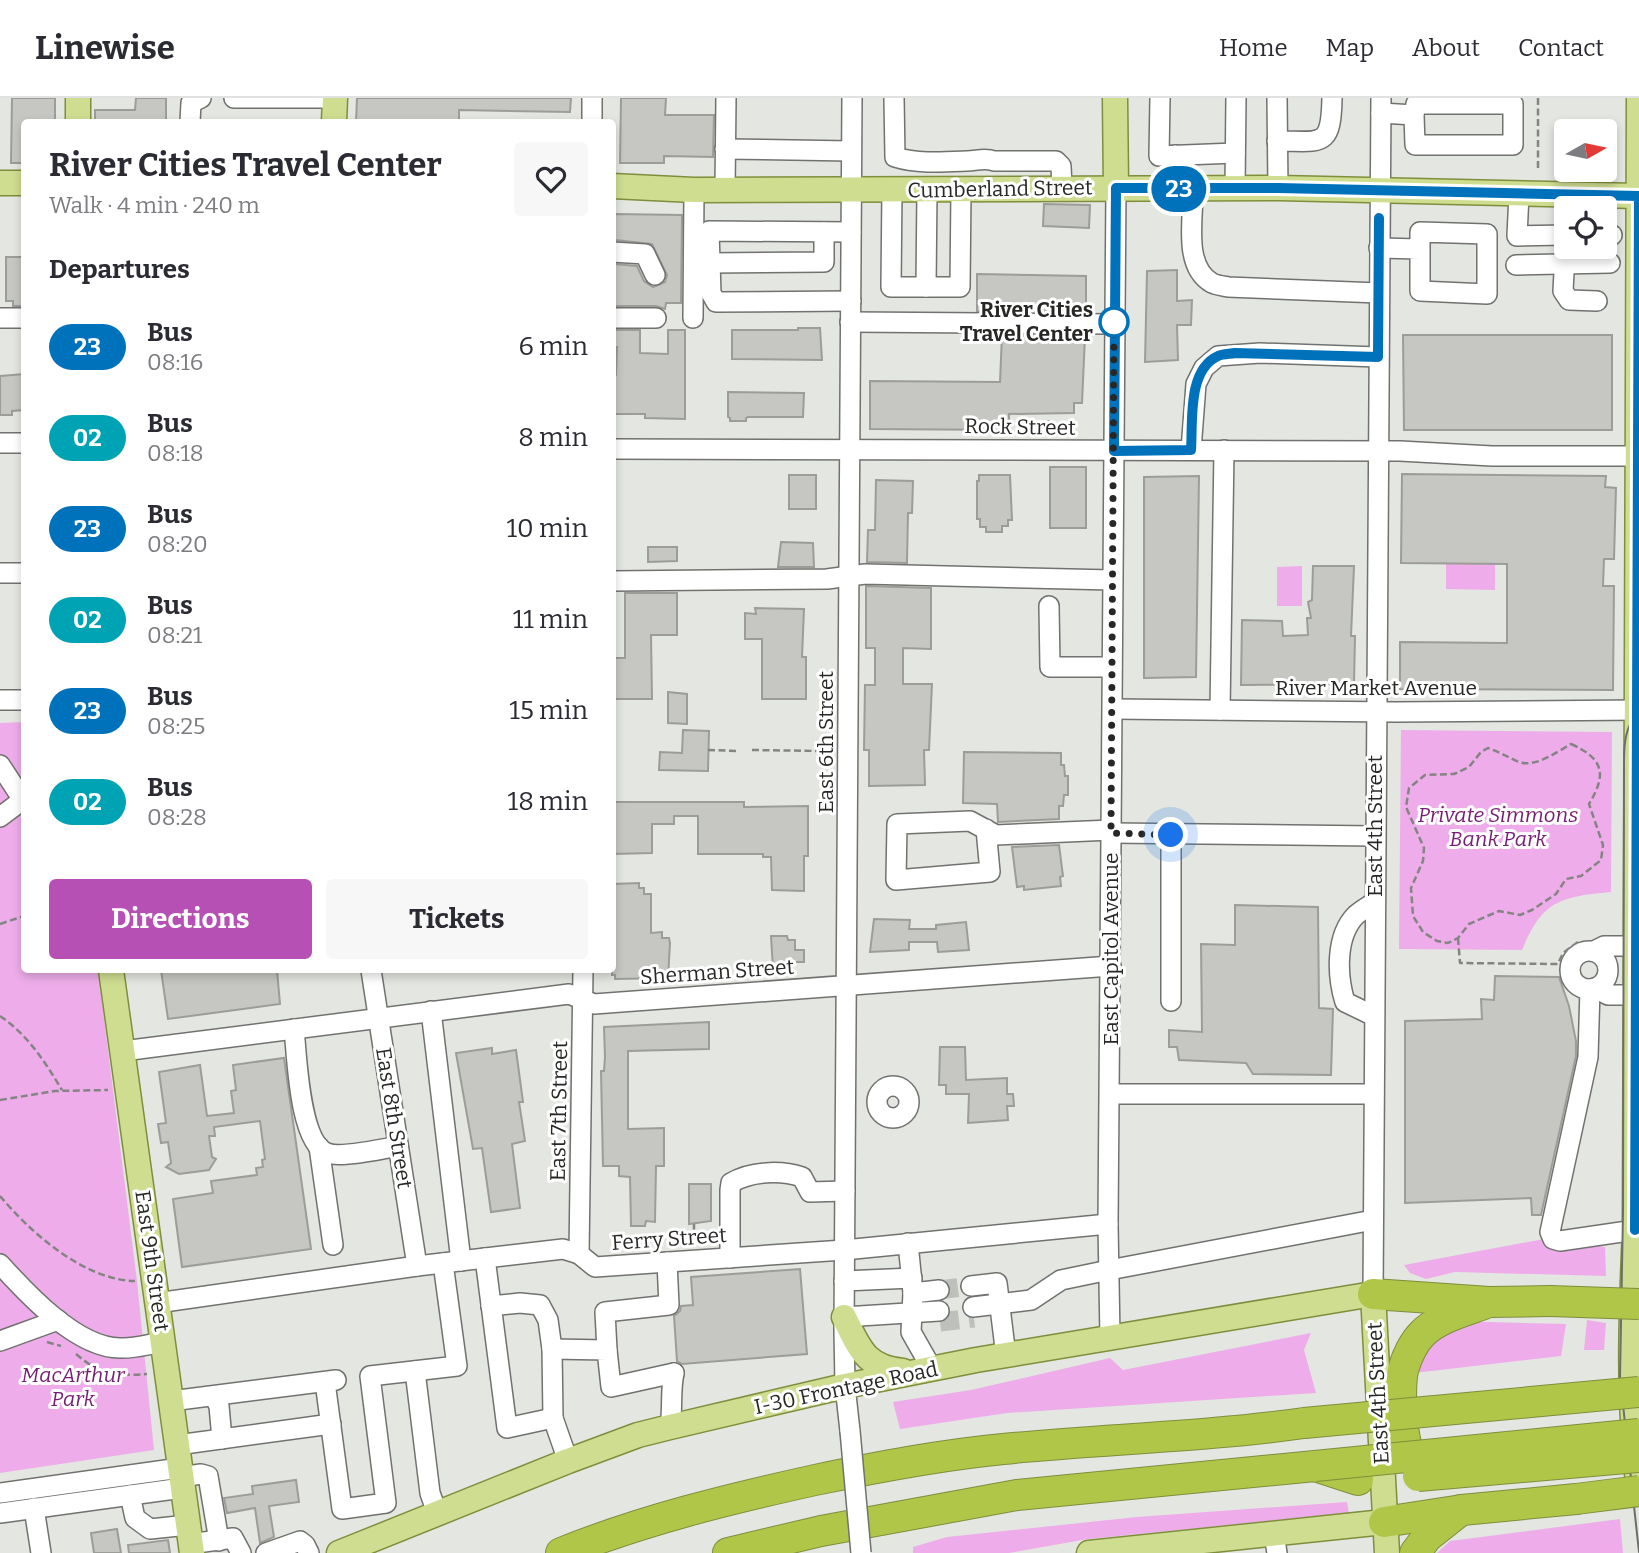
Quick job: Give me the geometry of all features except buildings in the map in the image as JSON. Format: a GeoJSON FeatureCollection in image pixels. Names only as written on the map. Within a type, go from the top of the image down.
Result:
{"type":"FeatureCollection","features":[{"type":"Feature","properties":{"kind":"highway"},"geometry":{"type":"LineString","coordinates":[[1373,1294],[1489,1302],[1639,1304]]}},
{"type":"Feature","properties":{"kind":"highway"},"geometry":{"type":"LineString","coordinates":[[1489,1302],[1433,1324],[1414,1344],[1403,1369],[1401,1392],[1406,1439],[1412,1461],[1418,1466],[1434,1469],[1638,1476]]}},
{"type":"Feature","properties":{"kind":"highway"},"geometry":{"type":"LineString","coordinates":[[561,1553],[701,1507],[891,1464],[1002,1449],[1241,1432],[1304,1423],[1639,1392]]}},
{"type":"Feature","properties":{"kind":"highway"},"geometry":{"type":"LineString","coordinates":[[728,1553],[821,1531],[1017,1495],[1639,1434]]}},
{"type":"Feature","properties":{"kind":"highway"},"geometry":{"type":"LineString","coordinates":[[1315,1466],[1358,1479],[1469,1472],[1638,1476]]}},
{"type":"Feature","properties":{"kind":"highway"},"geometry":{"type":"LineString","coordinates":[[1384,1522],[1462,1510],[1576,1499],[1638,1476]]}},
{"type":"Feature","properties":{"kind":"highway"},"geometry":{"type":"LineString","coordinates":[[1415,1553],[1427,1537],[1462,1510]]}},
{"type":"Feature","properties":{"kind":"main road"},"geometry":{"type":"LineString","coordinates":[[78,98],[78,119]]}},
{"type":"Feature","properties":{"kind":"main road"},"geometry":{"type":"LineString","coordinates":[[334,119],[335,98]]}},
{"type":"Feature","properties":{"kind":"main road","name":"East Capitol Avenue"},"geometry":{"type":"LineString","coordinates":[[1115,98],[1116,188]]}},
{"type":"Feature","properties":{"kind":"main road"},"geometry":{"type":"LineString","coordinates":[[1638,1476],[1630,1364],[1635,1230],[1639,98]]}},
{"type":"Feature","properties":{"kind":"main road"},"geometry":{"type":"LineString","coordinates":[[0,183],[21,183]]}},
{"type":"Feature","properties":{"kind":"main road","name":"Cumberland Street"},"geometry":{"type":"LineString","coordinates":[[616,186],[694,190],[961,191],[1062,187],[1278,188],[1639,196]]}},
{"type":"Feature","properties":{"kind":"main road","name":"East 9th Street"},"geometry":{"type":"LineString","coordinates":[[111,973],[190,1541]]}},
{"type":"Feature","properties":{"kind":"main road","name":"I-30 Frontage Road"},"geometry":{"type":"LineString","coordinates":[[339,1553],[568,1461],[639,1435],[680,1424],[845,1386],[1373,1294]]}},
{"type":"Feature","properties":{"kind":"main road","name":"East 4th Street"},"geometry":{"type":"LineString","coordinates":[[1373,1294],[1387,1553]]}},
{"type":"Feature","properties":{"kind":"main road"},"geometry":{"type":"LineString","coordinates":[[844,1317],[860,1350],[873,1363],[888,1370],[925,1371]]}},
{"type":"Feature","properties":{"kind":"main road"},"geometry":{"type":"LineString","coordinates":[[1089,1553],[1275,1543],[1384,1522]]}},
{"type":"Feature","properties":{"kind":"street"},"geometry":{"type":"LineString","coordinates":[[190,119],[191,103],[201,98]]}},
{"type":"Feature","properties":{"kind":"street"},"geometry":{"type":"LineString","coordinates":[[234,98],[328,98]]}},
{"type":"Feature","properties":{"kind":"street"},"geometry":{"type":"LineString","coordinates":[[592,98],[592,119]]}},
{"type":"Feature","properties":{"kind":"street"},"geometry":{"type":"LineString","coordinates":[[725,190],[726,98]]}},
{"type":"Feature","properties":{"kind":"street","name":"East 6th Street"},"geometry":{"type":"LineString","coordinates":[[852,98],[844,1317],[845,1386],[861,1553]]}},
{"type":"Feature","properties":{"kind":"street"},"geometry":{"type":"LineString","coordinates":[[894,98],[895,156],[907,161],[971,161],[987,158],[994,161],[1056,162],[1061,166],[1062,187]]}},
{"type":"Feature","properties":{"kind":"street"},"geometry":{"type":"LineString","coordinates":[[1160,98],[1167,155],[1183,188],[1197,268],[1212,283],[1228,287],[1379,293]]}},
{"type":"Feature","properties":{"kind":"street"},"geometry":{"type":"LineString","coordinates":[[1235,188],[1236,98]]}},
{"type":"Feature","properties":{"kind":"street"},"geometry":{"type":"LineString","coordinates":[[1277,98],[1278,188]]}},
{"type":"Feature","properties":{"kind":"street"},"geometry":{"type":"LineString","coordinates":[[1277,141],[1314,141],[1323,138],[1332,125],[1332,98]]}},
{"type":"Feature","properties":{"kind":"street"},"geometry":{"type":"LineString","coordinates":[[1416,104],[1513,104],[1513,145],[1415,145],[1414,115],[1416,104]]}},
{"type":"Feature","properties":{"kind":"street"},"geometry":{"type":"LineString","coordinates":[[1381,106],[1414,115]]}},
{"type":"Feature","properties":{"kind":"street","name":"East 4th Street"},"geometry":{"type":"LineString","coordinates":[[1373,1294],[1381,106]]}},
{"type":"Feature","properties":{"kind":"street"},"geometry":{"type":"LineString","coordinates":[[725,149],[851,151]]}},
{"type":"Feature","properties":{"kind":"street"},"geometry":{"type":"LineString","coordinates":[[1167,155],[1235,153]]}},
{"type":"Feature","properties":{"kind":"street","name":"East Capitol Avenue"},"geometry":{"type":"LineString","coordinates":[[1110,1338],[1108,1224],[1116,188]]}},
{"type":"Feature","properties":{"kind":"street"},"geometry":{"type":"LineString","coordinates":[[693,318],[694,190]]}},
{"type":"Feature","properties":{"kind":"street"},"geometry":{"type":"LineString","coordinates":[[892,190],[891,287],[960,287],[961,191]]}},
{"type":"Feature","properties":{"kind":"street"},"geometry":{"type":"LineString","coordinates":[[926,287],[927,190]]}},
{"type":"Feature","properties":{"kind":"street"},"geometry":{"type":"LineString","coordinates":[[1519,194],[1517,236],[1554,235]]}},
{"type":"Feature","properties":{"kind":"street"},"geometry":{"type":"LineString","coordinates":[[851,232],[709,231],[711,293],[716,302],[851,301]]}},
{"type":"Feature","properties":{"kind":"street"},"geometry":{"type":"LineString","coordinates":[[710,263],[824,262],[824,232]]}},
{"type":"Feature","properties":{"kind":"street"},"geometry":{"type":"LineString","coordinates":[[1420,232],[1487,234],[1487,294],[1420,291],[1420,249],[1420,232]]}},
{"type":"Feature","properties":{"kind":"street"},"geometry":{"type":"LineString","coordinates":[[1379,248],[1420,249]]}},
{"type":"Feature","properties":{"kind":"street"},"geometry":{"type":"LineString","coordinates":[[616,252],[645,254],[655,275]]}},
{"type":"Feature","properties":{"kind":"street"},"geometry":{"type":"LineString","coordinates":[[1564,259],[1563,291],[1569,300],[1597,301]]}},
{"type":"Feature","properties":{"kind":"street"},"geometry":{"type":"LineString","coordinates":[[1516,265],[1611,263]]}},
{"type":"Feature","properties":{"kind":"street"},"geometry":{"type":"LineString","coordinates":[[0,318],[21,318]]}},
{"type":"Feature","properties":{"kind":"street"},"geometry":{"type":"LineString","coordinates":[[616,318],[656,318]]}},
{"type":"Feature","properties":{"kind":"street"},"geometry":{"type":"LineString","coordinates":[[850,322],[1114,324]]}},
{"type":"Feature","properties":{"kind":"street"},"geometry":{"type":"LineString","coordinates":[[1191,450],[1196,384],[1204,368],[1218,356],[1235,353],[1378,357]]}},
{"type":"Feature","properties":{"kind":"street"},"geometry":{"type":"LineString","coordinates":[[0,443],[21,443]]}},
{"type":"Feature","properties":{"kind":"street","name":"Rock Street"},"geometry":{"type":"LineString","coordinates":[[616,449],[1378,451],[1492,456],[1637,456]]}},
{"type":"Feature","properties":{"kind":"street"},"geometry":{"type":"LineString","coordinates":[[1220,710],[1224,450]]}},
{"type":"Feature","properties":{"kind":"street"},"geometry":{"type":"LineString","coordinates":[[0,573],[21,573]]}},
{"type":"Feature","properties":{"kind":"street"},"geometry":{"type":"LineString","coordinates":[[616,581],[849,577],[865,574],[1112,580]]}},
{"type":"Feature","properties":{"kind":"street"},"geometry":{"type":"LineString","coordinates":[[1049,606],[1050,667],[1112,667]]}},
{"type":"Feature","properties":{"kind":"street"},"geometry":{"type":"LineString","coordinates":[[0,700],[21,700]]}},
{"type":"Feature","properties":{"kind":"street","name":"River Market Avenue"},"geometry":{"type":"LineString","coordinates":[[1113,709],[1637,710]]}},
{"type":"Feature","properties":{"kind":"street"},"geometry":{"type":"LineString","coordinates":[[0,765],[21,796]]}},
{"type":"Feature","properties":{"kind":"street"},"geometry":{"type":"LineString","coordinates":[[0,817],[21,802]]}},
{"type":"Feature","properties":{"kind":"street"},"geometry":{"type":"LineString","coordinates":[[986,829],[990,872],[896,880],[897,824],[970,821],[986,829],[996,835],[1111,831],[1171,835],[1376,836]]}},
{"type":"Feature","properties":{"kind":"street"},"geometry":{"type":"LineString","coordinates":[[1171,835],[1171,1001]]}},
{"type":"Feature","properties":{"kind":"street"},"geometry":{"type":"LineString","coordinates":[[1374,1016],[1345,1002],[1341,988],[1340,958],[1343,934],[1355,916],[1375,902]]}},
{"type":"Feature","properties":{"kind":"street"},"geometry":{"type":"LineString","coordinates":[[1634,995],[1608,995],[1592,988],[1581,988],[1574,983],[1569,967],[1572,959],[1589,946],[1604,946],[1636,962]]}},
{"type":"Feature","properties":{"kind":"street"},"geometry":{"type":"LineString","coordinates":[[1589,946],[1606,961],[1608,969],[1602,983],[1592,988]]}},
{"type":"Feature","properties":{"kind":"street","name":"Sherman Street"},"geometry":{"type":"LineString","coordinates":[[122,1051],[569,993],[594,1004],[1111,966]]}},
{"type":"Feature","properties":{"kind":"street","name":"East 8th Street"},"geometry":{"type":"LineString","coordinates":[[371,973],[417,1266]]}},
{"type":"Feature","properties":{"kind":"street","name":"East 7th Street"},"geometry":{"type":"LineString","coordinates":[[579,1254],[583,973]]}},
{"type":"Feature","properties":{"kind":"street"},"geometry":{"type":"LineString","coordinates":[[1592,988],[1588,1057],[1549,1231],[1553,1239],[1560,1241],[1635,1230]]}},
{"type":"Feature","properties":{"kind":"street"},"geometry":{"type":"LineString","coordinates":[[171,1401],[457,1366],[452,1262],[430,1011]]}},
{"type":"Feature","properties":{"kind":"street"},"geometry":{"type":"LineString","coordinates":[[293,1029],[305,1118],[310,1134],[319,1147],[328,1154],[357,1153],[398,1146]]}},
{"type":"Feature","properties":{"kind":"street"},"geometry":{"type":"LineString","coordinates":[[1110,1094],[1374,1094]]}},
{"type":"Feature","properties":{"kind":"street"},"geometry":{"type":"LineString","coordinates":[[846,1103],[877,1104]]}},
{"type":"Feature","properties":{"kind":"street"},"geometry":{"type":"LineString","coordinates":[[319,1147],[332,1245]]}},
{"type":"Feature","properties":{"kind":"street"},"geometry":{"type":"LineString","coordinates":[[730,1258],[731,1183],[741,1177],[787,1172],[802,1177],[810,1192],[845,1191]]}},
{"type":"Feature","properties":{"kind":"street"},"geometry":{"type":"LineString","coordinates":[[973,1312],[1000,1309],[1031,1300],[1061,1280],[1373,1220]]}},
{"type":"Feature","properties":{"kind":"street","name":"Ferry Street"},"geometry":{"type":"LineString","coordinates":[[157,1303],[417,1266],[563,1249],[579,1254],[595,1267],[844,1250],[1108,1224]]}},
{"type":"Feature","properties":{"kind":"street"},"geometry":{"type":"LineString","coordinates":[[908,1243],[913,1285],[911,1332],[925,1371]]}},
{"type":"Feature","properties":{"kind":"street"},"geometry":{"type":"LineString","coordinates":[[485,1258],[507,1428],[553,1418]]}},
{"type":"Feature","properties":{"kind":"street"},"geometry":{"type":"LineString","coordinates":[[667,1262],[669,1305],[605,1312],[607,1350],[611,1387],[674,1373],[684,1409],[680,1424]]}},
{"type":"Feature","properties":{"kind":"street"},"geometry":{"type":"LineString","coordinates":[[0,1264],[33,1300],[89,1340],[106,1347],[121,1349],[163,1342]]}},
{"type":"Feature","properties":{"kind":"street"},"geometry":{"type":"LineString","coordinates":[[844,1280],[913,1285],[939,1290]]}},
{"type":"Feature","properties":{"kind":"street"},"geometry":{"type":"LineString","coordinates":[[971,1286],[997,1283],[1006,1356]]}},
{"type":"Feature","properties":{"kind":"street"},"geometry":{"type":"LineString","coordinates":[[491,1306],[520,1303],[540,1306],[548,1320],[552,1349],[553,1418],[568,1461]]}},
{"type":"Feature","properties":{"kind":"street"},"geometry":{"type":"LineString","coordinates":[[844,1317],[912,1319],[939,1316]]}},
{"type":"Feature","properties":{"kind":"street"},"geometry":{"type":"LineString","coordinates":[[0,1340],[58,1320]]}},
{"type":"Feature","properties":{"kind":"street"},"geometry":{"type":"LineString","coordinates":[[552,1349],[607,1350]]}},
{"type":"Feature","properties":{"kind":"street"},"geometry":{"type":"LineString","coordinates":[[415,1371],[430,1493],[437,1513]]}},
{"type":"Feature","properties":{"kind":"street"},"geometry":{"type":"LineString","coordinates":[[370,1376],[386,1503],[395,1530]]}},
{"type":"Feature","properties":{"kind":"street"},"geometry":{"type":"LineString","coordinates":[[336,1380],[331,1424],[342,1510],[386,1503]]}},
{"type":"Feature","properties":{"kind":"street"},"geometry":{"type":"LineString","coordinates":[[214,1396],[219,1406],[222,1439]]}},
{"type":"Feature","properties":{"kind":"street"},"geometry":{"type":"LineString","coordinates":[[0,1513],[130,1495],[180,1469],[222,1439],[331,1424]]}},
{"type":"Feature","properties":{"kind":"street"},"geometry":{"type":"LineString","coordinates":[[0,1493],[180,1469],[208,1476],[219,1541]]}},
{"type":"Feature","properties":{"kind":"street"},"geometry":{"type":"LineString","coordinates":[[130,1495],[135,1518],[150,1529],[190,1541],[233,1538],[241,1553]]}},
{"type":"Feature","properties":{"kind":"street"},"geometry":{"type":"LineString","coordinates":[[34,1508],[41,1553]]}},
{"type":"Feature","properties":{"kind":"street"},"geometry":{"type":"LineString","coordinates":[[266,1553],[300,1542],[306,1545],[309,1553]]}},
{"type":"Feature","properties":{"kind":"path"},"geometry":{"type":"LineString","coordinates":[[1538,98],[1538,170]]}},
{"type":"Feature","properties":{"kind":"path"},"geometry":{"type":"LineString","coordinates":[[1049,420],[1050,434]]}},
{"type":"Feature","properties":{"kind":"path"},"geometry":{"type":"LineString","coordinates":[[1458,938],[1448,943],[1437,941],[1423,933],[1413,916],[1411,888],[1423,861],[1424,848],[1406,807],[1409,788],[1426,775],[1454,774],[1469,767],[1481,752],[1488,748],[1521,763],[1533,763],[1571,744],[1596,761],[1602,772],[1600,783],[1589,804],[1603,845],[1601,860],[1581,876],[1566,879],[1556,894],[1532,910],[1520,915],[1499,911],[1469,924],[1458,938],[1460,963],[1558,964],[1563,953],[1575,943],[1589,946]]}},
{"type":"Feature","properties":{"kind":"path"},"geometry":{"type":"LineString","coordinates":[[708,750],[738,751]]}},
{"type":"Feature","properties":{"kind":"path"},"geometry":{"type":"LineString","coordinates":[[752,750],[820,751]]}},
{"type":"Feature","properties":{"kind":"path"},"geometry":{"type":"LineString","coordinates":[[0,923],[21,917]]}},
{"type":"Feature","properties":{"kind":"path"},"geometry":{"type":"LineString","coordinates":[[0,1016],[25,1036],[62,1090]]}},
{"type":"Feature","properties":{"kind":"path"},"geometry":{"type":"LineString","coordinates":[[0,1100],[29,1093],[62,1090],[112,1090]]}},
{"type":"Feature","properties":{"kind":"path"},"geometry":{"type":"LineString","coordinates":[[0,1196],[27,1226],[73,1260],[120,1280],[139,1281]]}},
{"type":"Feature","properties":{"kind":"path"},"geometry":{"type":"LineString","coordinates":[[694,1224],[694,1240]]}},
{"type":"Feature","properties":{"kind":"path"},"geometry":{"type":"LineString","coordinates":[[42,1340],[66,1347]]}},
{"type":"Feature","properties":{"kind":"path"},"geometry":{"type":"LineString","coordinates":[[71,1349],[84,1361],[105,1373],[150,1374]]}},
{"type":"Feature","properties":{"kind":"green space"},"geometry":{"type":"Polygon","coordinates":[[[1446,563],[1495,564],[1495,590],[1446,589],[1446,563]]]}},
{"type":"Feature","properties":{"kind":"green space"},"geometry":{"type":"Polygon","coordinates":[[[1302,566],[1302,606],[1277,606],[1277,567],[1302,566]]]}},
{"type":"Feature","properties":{"kind":"green space","name":"MacArthur Park"},"geometry":{"type":"Polygon","coordinates":[[[21,722],[21,973],[98,973],[137,1281],[154,1450],[0,1473],[0,723],[21,722]]]}},
{"type":"Feature","properties":{"kind":"green space","name":"Private Simmons Bank Park"},"geometry":{"type":"Polygon","coordinates":[[[1401,730],[1612,732],[1611,892],[1579,896],[1555,904],[1538,921],[1522,950],[1399,949],[1401,730]]]}},
{"type":"Feature","properties":{"kind":"green space"},"geometry":{"type":"Polygon","coordinates":[[[1544,1239],[1605,1247],[1606,1276],[1455,1272],[1426,1279],[1410,1273],[1404,1265],[1544,1239]]]}},
{"type":"Feature","properties":{"kind":"green space"},"geometry":{"type":"Polygon","coordinates":[[[1587,1320],[1606,1323],[1604,1350],[1584,1350],[1587,1320]]]}},
{"type":"Feature","properties":{"kind":"green space"},"geometry":{"type":"Polygon","coordinates":[[[1452,1321],[1566,1324],[1561,1356],[1414,1373],[1412,1366],[1452,1321]]]}},
{"type":"Feature","properties":{"kind":"green space"},"geometry":{"type":"Polygon","coordinates":[[[1311,1333],[1304,1350],[1316,1393],[1007,1413],[900,1429],[893,1402],[971,1390],[1110,1358],[1123,1370],[1311,1333]]]}},
{"type":"Feature","properties":{"kind":"green space"},"geometry":{"type":"Polygon","coordinates":[[[1347,1502],[1349,1513],[1088,1539],[1009,1553],[913,1553],[913,1547],[947,1537],[1137,1517],[1347,1502]]]}},
{"type":"Feature","properties":{"kind":"green space"},"geometry":{"type":"Polygon","coordinates":[[[1620,1519],[1623,1553],[1437,1553],[1450,1541],[1620,1519]]]}},
{"type":"Feature","properties":{"kind":"tunnel"},"geometry":{"type":"LineString","coordinates":[[939,1290],[971,1286]]}},
{"type":"Feature","properties":{"kind":"tunnel"},"geometry":{"type":"LineString","coordinates":[[940,1322],[974,1318]]}},
{"type":"Feature","properties":{"kind":"tram line"},"geometry":{"type":"LineString","coordinates":[[1639,712],[1628,729],[1624,755],[1620,1377],[1639,1552]]}},
{"type":"Feature","properties":{"kind":"bus line","name":"23"},"geometry":{"type":"LineString","coordinates":[[1379,218],[1378,357],[1235,353],[1218,356],[1204,368],[1196,384],[1191,450],[1114,451],[1116,188],[1278,188],[1639,196],[1635,1230]]}},
{"type":"Feature","properties":{"kind":"place","name":"River Cities Travel Center"},"geometry":{"type":"Point","coordinates":[1114,322]}},
{"type":"Feature","properties":{"kind":"route"},"geometry":{"type":"LineString","coordinates":[[1114,322],[1111,833],[1171,835]]}}]}
